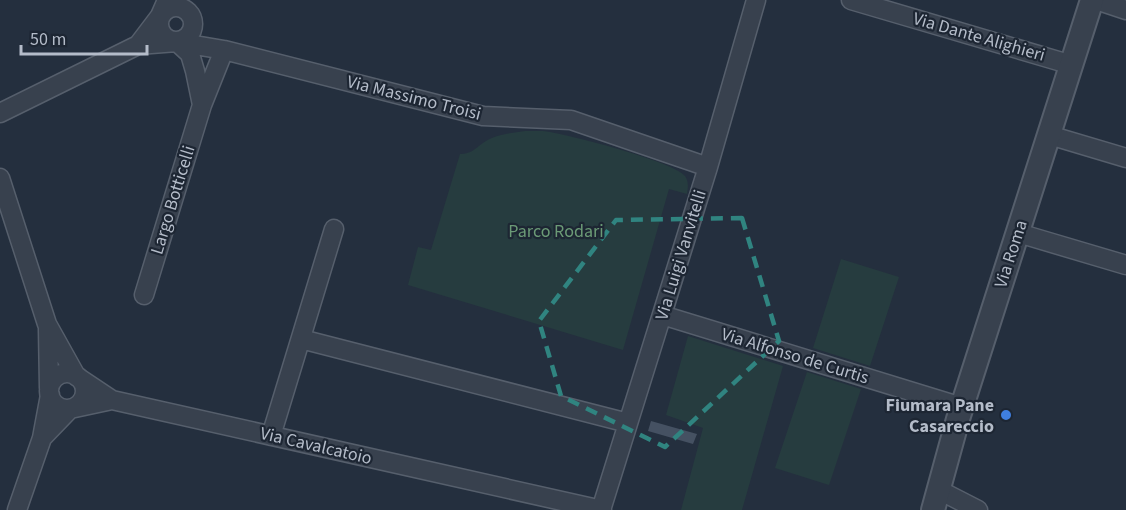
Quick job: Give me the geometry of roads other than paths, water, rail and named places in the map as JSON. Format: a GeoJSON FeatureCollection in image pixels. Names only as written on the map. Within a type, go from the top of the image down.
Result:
{"type":"FeatureCollection","features":[{"type":"Feature","properties":{"kind":"street","name":"Via Luigi Vanvitelli"},"geometry":{"type":"LineString","coordinates":[[602,510],[708,167],[756,0]]}},
{"type":"Feature","properties":{"kind":"street","name":"Via Dante Alighieri"},"geometry":{"type":"LineString","coordinates":[[851,0],[1072,65]]}},
{"type":"Feature","properties":{"kind":"street","name":"Via Roma"},"geometry":{"type":"LineString","coordinates":[[936,500],[962,407],[1094,0]]}},
{"type":"Feature","properties":{"kind":"street"},"geometry":{"type":"LineString","coordinates":[[1094,0],[1126,10]]}},
{"type":"Feature","properties":{"kind":"street"},"geometry":{"type":"LineString","coordinates":[[174,7],[188,11],[191,34],[182,41],[177,42],[161,34],[158,22],[164,8],[174,7]]}},
{"type":"Feature","properties":{"kind":"street"},"geometry":{"type":"LineString","coordinates":[[0,113],[138,45],[164,8]]}},
{"type":"Feature","properties":{"kind":"street","name":"Via Massimo Troisi"},"geometry":{"type":"LineString","coordinates":[[188,11],[224,50]]}},
{"type":"Feature","properties":{"kind":"street","name":"Via Massimo Troisi"},"geometry":{"type":"LineString","coordinates":[[138,45],[177,42],[224,50],[483,116],[571,120],[708,167]]}},
{"type":"Feature","properties":{"kind":"street","name":"Largo Botticelli"},"geometry":{"type":"LineString","coordinates":[[177,42],[190,54],[202,105]]}},
{"type":"Feature","properties":{"kind":"street","name":"Largo Botticelli"},"geometry":{"type":"LineString","coordinates":[[144,295],[202,105],[224,50]]}},
{"type":"Feature","properties":{"kind":"street"},"geometry":{"type":"LineString","coordinates":[[1049,135],[1126,158]]}},
{"type":"Feature","properties":{"kind":"street"},"geometry":{"type":"LineString","coordinates":[[0,178],[47,324],[76,376],[83,384],[85,395],[79,404],[70,409],[42,438]]}},
{"type":"Feature","properties":{"kind":"street"},"geometry":{"type":"LineString","coordinates":[[271,436],[334,229]]}},
{"type":"Feature","properties":{"kind":"street"},"geometry":{"type":"LineString","coordinates":[[1018,233],[1126,266]]}},
{"type":"Feature","properties":{"kind":"street","name":"Via Alfonso de Curtis"},"geometry":{"type":"LineString","coordinates":[[662,315],[962,407]]}},
{"type":"Feature","properties":{"kind":"street"},"geometry":{"type":"LineString","coordinates":[[47,324],[50,391],[55,404],[64,409],[70,409]]}},
{"type":"Feature","properties":{"kind":"street"},"geometry":{"type":"LineString","coordinates":[[301,339],[628,423]]}},
{"type":"Feature","properties":{"kind":"street"},"geometry":{"type":"LineString","coordinates":[[17,510],[42,438],[51,383],[59,375],[71,374],[112,400]]}},
{"type":"Feature","properties":{"kind":"street","name":"Via Cavalcatoio"},"geometry":{"type":"LineString","coordinates":[[70,409],[112,400],[602,510]]}},
{"type":"Feature","properties":{"kind":"street"},"geometry":{"type":"LineString","coordinates":[[936,500],[978,510]]}},
{"type":"Feature","properties":{"kind":"place","name":"Fiumara Pane Casareccio"},"geometry":{"type":"Point","coordinates":[1006,415]}},
{"type":"Feature","properties":{"kind":"park label","name":"Parco Rodari"},"geometry":{"type":"Point","coordinates":[556,231]}}]}
